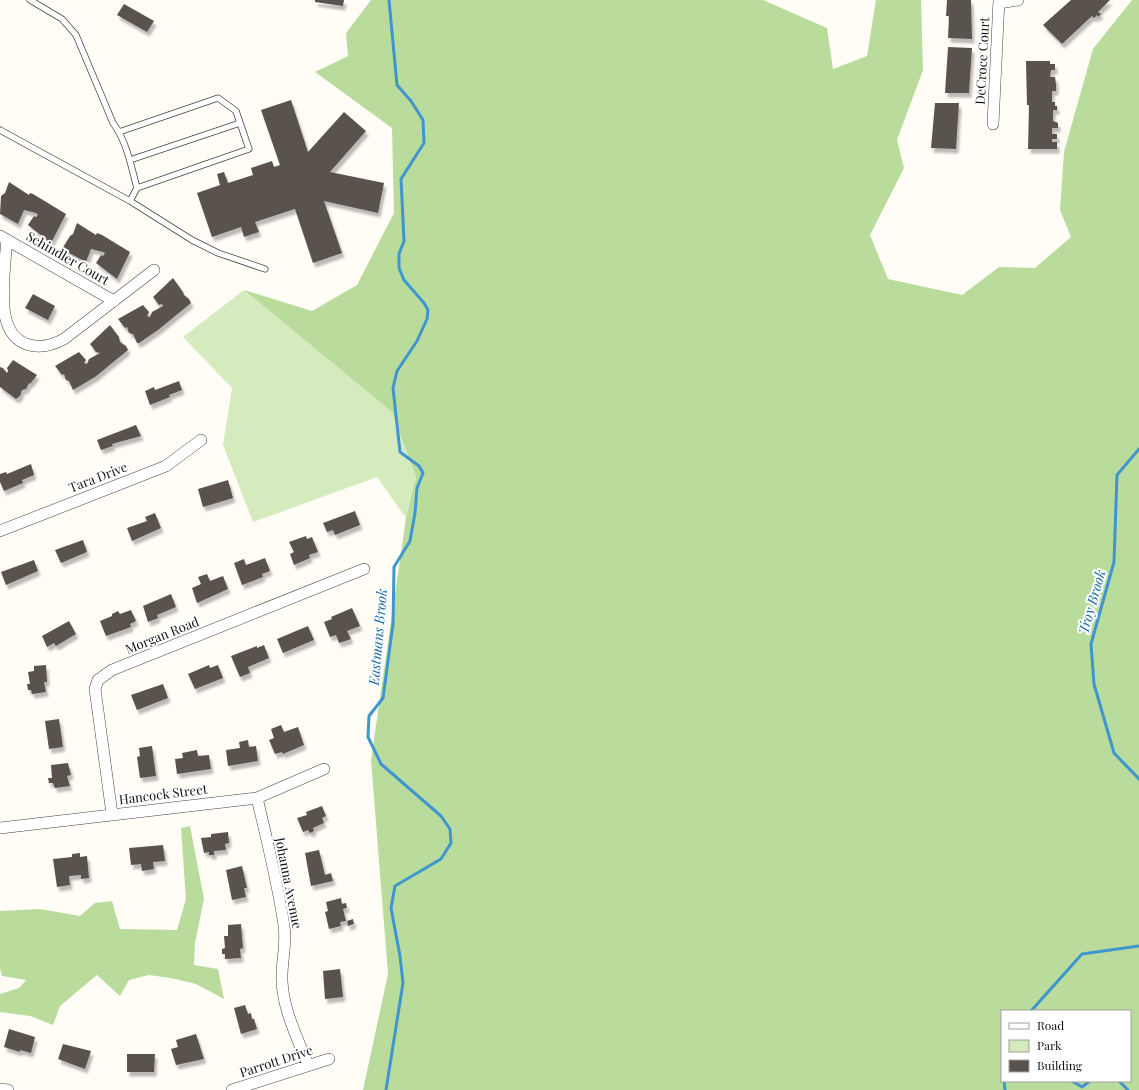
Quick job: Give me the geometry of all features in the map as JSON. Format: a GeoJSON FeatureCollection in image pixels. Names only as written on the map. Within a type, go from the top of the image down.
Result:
{"type":"FeatureCollection","features":[{"type":"Feature","properties":{"kind":"street"},"geometry":{"type":"LineString","coordinates":[[999,1],[1018,0]]}},
{"type":"Feature","properties":{"kind":"street","name":"DeCroce Court"},"geometry":{"type":"LineString","coordinates":[[993,124],[999,1]]}},
{"type":"Feature","properties":{"kind":"street","name":"Schindler Court"},"geometry":{"type":"LineString","coordinates":[[4,238],[114,301]]}},
{"type":"Feature","properties":{"kind":"street","name":"Schindler Court"},"geometry":{"type":"LineString","coordinates":[[4,238],[5,315],[10,328],[22,342],[35,347],[50,346],[56,343],[154,270]]}},
{"type":"Feature","properties":{"kind":"street","name":"Tara Drive"},"geometry":{"type":"LineString","coordinates":[[0,530],[166,466],[201,440]]}},
{"type":"Feature","properties":{"kind":"street","name":"Morgan Road"},"geometry":{"type":"LineString","coordinates":[[112,814],[95,689],[98,680],[112,670],[364,569]]}},
{"type":"Feature","properties":{"kind":"street","name":"Hancock Street"},"geometry":{"type":"LineString","coordinates":[[0,828],[257,798],[324,769]]}},
{"type":"Feature","properties":{"kind":"street","name":"Johanna Avenue"},"geometry":{"type":"LineString","coordinates":[[257,798],[278,887],[285,928],[285,952],[282,980],[284,1000],[308,1065]]}},
{"type":"Feature","properties":{"kind":"street","name":"Parrott Drive"},"geometry":{"type":"LineString","coordinates":[[232,1090],[329,1059]]}},
{"type":"Feature","properties":{"kind":"street"},"geometry":{"type":"LineString","coordinates":[[0,1089],[8,1090]]}},
{"type":"Feature","properties":{"kind":"lane"},"geometry":{"type":"LineString","coordinates":[[30,0],[62,19],[76,35],[130,160],[137,188],[130,201]]}},
{"type":"Feature","properties":{"kind":"lane"},"geometry":{"type":"LineString","coordinates":[[119,132],[218,98],[236,111],[249,149],[137,188]]}},
{"type":"Feature","properties":{"kind":"lane"},"geometry":{"type":"LineString","coordinates":[[130,160],[240,123]]}},
{"type":"Feature","properties":{"kind":"lane"},"geometry":{"type":"LineString","coordinates":[[0,130],[130,201],[192,240],[218,253],[264,270]]}},
{"type":"Feature","properties":{"kind":"green space"},"geometry":{"type":"Polygon","coordinates":[[[371,0],[763,0],[827,28],[833,69],[867,56],[876,0],[921,0],[923,70],[897,140],[904,168],[870,235],[888,279],[962,295],[999,267],[1035,268],[1071,237],[1060,210],[1064,152],[1093,49],[1132,0],[1139,0],[1139,1090],[363,1090],[388,974],[371,760],[406,518],[416,477],[392,412],[244,290],[312,311],[357,285],[394,213],[392,128],[315,72],[348,56],[346,33],[371,0]]]}},
{"type":"Feature","properties":{"kind":"green space"},"geometry":{"type":"Polygon","coordinates":[[[244,290],[392,412],[416,477],[406,518],[377,477],[253,522],[223,445],[232,388],[183,337],[244,290]]]}},
{"type":"Feature","properties":{"kind":"green space"},"geometry":{"type":"Polygon","coordinates":[[[190,826],[204,899],[195,943],[194,965],[218,969],[224,999],[196,984],[149,975],[129,980],[120,996],[97,975],[60,1006],[53,1025],[30,1016],[0,1012],[0,994],[19,988],[26,980],[2,976],[0,968],[0,911],[40,909],[80,916],[95,903],[112,901],[120,929],[177,930],[186,899],[181,828],[190,826]]]}},
{"type":"Feature","properties":{"kind":"building"},"geometry":{"type":"Polygon","coordinates":[[[315,0],[344,0],[343,6],[315,2],[315,0]]]}},
{"type":"Feature","properties":{"kind":"building"},"geometry":{"type":"Polygon","coordinates":[[[947,0],[971,0],[972,39],[948,38],[949,16],[946,16],[947,0]]]}},
{"type":"Feature","properties":{"kind":"building"},"geometry":{"type":"Polygon","coordinates":[[[1071,0],[1110,0],[1098,12],[1101,14],[1098,17],[1097,15],[1094,18],[1092,16],[1062,44],[1043,25],[1071,0]]]}},
{"type":"Feature","properties":{"kind":"building"},"geometry":{"type":"Polygon","coordinates":[[[124,4],[154,21],[147,32],[117,15],[124,4]]]}},
{"type":"Feature","properties":{"kind":"building"},"geometry":{"type":"Polygon","coordinates":[[[948,47],[972,48],[969,93],[945,93],[948,47]]]}},
{"type":"Feature","properties":{"kind":"building"},"geometry":{"type":"Polygon","coordinates":[[[1026,61],[1050,61],[1050,64],[1055,64],[1055,70],[1051,70],[1050,77],[1055,77],[1056,84],[1056,91],[1052,91],[1052,102],[1055,102],[1055,106],[1057,106],[1057,110],[1053,110],[1053,121],[1058,123],[1058,128],[1052,128],[1052,134],[1057,134],[1057,139],[1052,139],[1052,142],[1057,142],[1057,149],[1028,149],[1029,105],[1027,105],[1026,61]]]}},
{"type":"Feature","properties":{"kind":"building"},"geometry":{"type":"Polygon","coordinates":[[[291,100],[308,152],[344,112],[366,131],[330,172],[384,183],[378,213],[324,201],[342,253],[313,263],[295,209],[255,222],[259,232],[244,237],[241,227],[212,237],[197,193],[220,185],[217,174],[224,172],[228,183],[253,175],[251,168],[272,161],[274,167],[280,165],[261,110],[291,100]]]}},
{"type":"Feature","properties":{"kind":"building"},"geometry":{"type":"Polygon","coordinates":[[[935,103],[959,103],[956,149],[931,148],[935,103]]]}},
{"type":"Feature","properties":{"kind":"building"},"geometry":{"type":"Polygon","coordinates":[[[9,182],[29,195],[30,193],[33,194],[66,214],[51,243],[28,225],[34,216],[36,217],[38,215],[36,213],[24,210],[18,224],[0,214],[1,196],[5,193],[9,182]]]}},
{"type":"Feature","properties":{"kind":"building"},"geometry":{"type":"Polygon","coordinates":[[[77,223],[96,235],[97,233],[102,235],[130,252],[117,279],[96,263],[101,255],[103,256],[105,253],[91,249],[86,262],[62,249],[70,236],[73,234],[77,223]]]}},
{"type":"Feature","properties":{"kind":"building"},"geometry":{"type":"Polygon","coordinates":[[[173,278],[191,303],[158,330],[137,343],[133,334],[129,333],[127,327],[125,328],[118,319],[143,305],[149,312],[147,316],[150,317],[152,312],[163,306],[162,304],[159,305],[153,297],[173,278]]]}},
{"type":"Feature","properties":{"kind":"building"},"geometry":{"type":"Polygon","coordinates":[[[33,294],[55,306],[48,320],[25,308],[33,294]]]}},
{"type":"Feature","properties":{"kind":"building"},"geometry":{"type":"Polygon","coordinates":[[[110,325],[119,337],[120,342],[126,346],[128,350],[95,377],[73,390],[64,374],[62,375],[55,366],[79,352],[86,360],[84,363],[87,364],[89,359],[100,353],[96,352],[90,344],[110,325]]]}},
{"type":"Feature","properties":{"kind":"building"},"geometry":{"type":"Polygon","coordinates":[[[13,360],[37,375],[30,384],[29,383],[26,389],[22,390],[20,396],[16,399],[0,387],[0,367],[7,373],[7,368],[13,360]]]}},
{"type":"Feature","properties":{"kind":"building"},"geometry":{"type":"Polygon","coordinates":[[[179,381],[182,390],[169,395],[170,397],[150,405],[145,391],[154,387],[155,390],[179,381]]]}},
{"type":"Feature","properties":{"kind":"building"},"geometry":{"type":"Polygon","coordinates":[[[136,425],[141,436],[112,444],[113,446],[101,450],[97,440],[136,425]]]}},
{"type":"Feature","properties":{"kind":"building"},"geometry":{"type":"Polygon","coordinates":[[[31,464],[34,475],[22,480],[23,483],[4,491],[0,482],[0,474],[6,472],[7,474],[31,464]]]}},
{"type":"Feature","properties":{"kind":"building"},"geometry":{"type":"Polygon","coordinates":[[[228,480],[233,498],[203,507],[198,489],[228,480]]]}},
{"type":"Feature","properties":{"kind":"building"},"geometry":{"type":"Polygon","coordinates":[[[355,511],[360,525],[335,535],[333,530],[327,532],[323,523],[355,511]]]}},
{"type":"Feature","properties":{"kind":"building"},"geometry":{"type":"Polygon","coordinates":[[[155,513],[161,528],[132,541],[127,528],[147,521],[145,517],[155,513]]]}},
{"type":"Feature","properties":{"kind":"building"},"geometry":{"type":"Polygon","coordinates":[[[306,536],[307,539],[312,537],[318,552],[309,555],[310,558],[294,565],[290,554],[294,552],[289,542],[306,536]]]}},
{"type":"Feature","properties":{"kind":"building"},"geometry":{"type":"Polygon","coordinates":[[[83,540],[87,552],[61,563],[55,550],[83,540]]]}},
{"type":"Feature","properties":{"kind":"building"},"geometry":{"type":"Polygon","coordinates":[[[265,558],[270,571],[262,574],[263,577],[242,585],[234,563],[244,559],[246,565],[265,558]]]}},
{"type":"Feature","properties":{"kind":"building"},"geometry":{"type":"Polygon","coordinates":[[[34,560],[38,571],[6,585],[1,572],[34,560]]]}},
{"type":"Feature","properties":{"kind":"building"},"geometry":{"type":"Polygon","coordinates":[[[207,574],[210,581],[223,576],[228,589],[197,603],[192,588],[201,584],[198,577],[207,574]]]}},
{"type":"Feature","properties":{"kind":"building"},"geometry":{"type":"Polygon","coordinates":[[[171,594],[176,607],[157,615],[158,618],[148,622],[143,606],[171,594]]]}},
{"type":"Feature","properties":{"kind":"building"},"geometry":{"type":"Polygon","coordinates":[[[352,608],[360,626],[347,631],[351,639],[339,643],[336,635],[330,637],[324,622],[332,619],[331,617],[352,608]]]}},
{"type":"Feature","properties":{"kind":"building"},"geometry":{"type":"Polygon","coordinates":[[[131,610],[136,621],[130,624],[131,627],[106,636],[100,621],[112,616],[112,614],[118,611],[120,614],[131,610]]]}},
{"type":"Feature","properties":{"kind":"building"},"geometry":{"type":"Polygon","coordinates":[[[69,621],[76,634],[56,646],[54,643],[47,647],[42,636],[69,621]]]}},
{"type":"Feature","properties":{"kind":"building"},"geometry":{"type":"Polygon","coordinates":[[[308,626],[314,640],[283,653],[277,639],[308,626]]]}},
{"type":"Feature","properties":{"kind":"building"},"geometry":{"type":"Polygon","coordinates":[[[264,645],[269,658],[248,667],[250,673],[240,677],[231,656],[257,646],[257,648],[264,645]]]}},
{"type":"Feature","properties":{"kind":"building"},"geometry":{"type":"Polygon","coordinates":[[[46,665],[47,682],[44,682],[46,692],[32,694],[31,690],[28,690],[27,684],[30,684],[28,672],[34,671],[34,666],[46,665]]]}},
{"type":"Feature","properties":{"kind":"building"},"geometry":{"type":"Polygon","coordinates":[[[209,665],[210,668],[218,665],[223,678],[195,689],[188,674],[209,665]]]}},
{"type":"Feature","properties":{"kind":"building"},"geometry":{"type":"Polygon","coordinates":[[[163,684],[168,698],[137,710],[131,695],[163,684]]]}},
{"type":"Feature","properties":{"kind":"building"},"geometry":{"type":"Polygon","coordinates":[[[59,719],[63,747],[49,749],[45,721],[59,719]]]}},
{"type":"Feature","properties":{"kind":"building"},"geometry":{"type":"Polygon","coordinates":[[[281,725],[284,732],[298,727],[304,745],[283,754],[282,752],[275,754],[269,740],[274,738],[271,729],[281,725]]]}},
{"type":"Feature","properties":{"kind":"building"},"geometry":{"type":"Polygon","coordinates":[[[248,740],[249,747],[256,746],[258,761],[228,766],[226,750],[240,748],[239,742],[248,740]]]}},
{"type":"Feature","properties":{"kind":"building"},"geometry":{"type":"Polygon","coordinates":[[[152,746],[156,776],[140,778],[137,757],[140,756],[139,748],[152,746]]]}},
{"type":"Feature","properties":{"kind":"building"},"geometry":{"type":"Polygon","coordinates":[[[197,750],[198,756],[209,755],[211,769],[177,774],[175,759],[183,758],[182,753],[197,750]]]}},
{"type":"Feature","properties":{"kind":"building"},"geometry":{"type":"Polygon","coordinates":[[[68,763],[71,775],[67,776],[70,786],[55,788],[53,783],[49,783],[48,778],[52,778],[51,765],[68,763]]]}},
{"type":"Feature","properties":{"kind":"building"},"geometry":{"type":"Polygon","coordinates":[[[322,806],[326,816],[322,818],[324,823],[313,828],[314,831],[310,833],[308,830],[303,832],[297,818],[307,815],[306,812],[322,806]]]}},
{"type":"Feature","properties":{"kind":"building"},"geometry":{"type":"Polygon","coordinates":[[[228,832],[229,843],[225,844],[226,850],[214,851],[214,855],[209,855],[209,852],[204,853],[201,838],[211,837],[211,834],[228,832]]]}},
{"type":"Feature","properties":{"kind":"building"},"geometry":{"type":"Polygon","coordinates":[[[163,845],[165,861],[153,862],[154,869],[142,871],[141,864],[131,865],[129,848],[163,845]]]}},
{"type":"Feature","properties":{"kind":"building"},"geometry":{"type":"Polygon","coordinates":[[[319,850],[325,875],[331,873],[333,881],[311,886],[305,853],[319,850]]]}},
{"type":"Feature","properties":{"kind":"building"},"geometry":{"type":"Polygon","coordinates":[[[80,853],[80,857],[87,856],[89,878],[81,879],[81,875],[69,876],[70,885],[57,887],[53,859],[72,857],[72,854],[80,853]]]}},
{"type":"Feature","properties":{"kind":"building"},"geometry":{"type":"Polygon","coordinates":[[[242,866],[247,888],[244,888],[246,897],[232,900],[226,870],[242,866]]]}},
{"type":"Feature","properties":{"kind":"building"},"geometry":{"type":"Polygon","coordinates":[[[341,898],[342,904],[346,903],[347,908],[343,909],[346,921],[340,922],[341,926],[329,929],[325,912],[328,911],[326,902],[341,898]]]}},
{"type":"Feature","properties":{"kind":"building"},"geometry":{"type":"Polygon","coordinates":[[[353,919],[354,924],[348,926],[347,921],[353,919]]]}},
{"type":"Feature","properties":{"kind":"building"},"geometry":{"type":"Polygon","coordinates":[[[241,924],[243,948],[240,949],[241,958],[225,959],[225,954],[222,954],[222,949],[225,948],[224,936],[228,936],[228,925],[241,924]]]}},
{"type":"Feature","properties":{"kind":"building"},"geometry":{"type":"Polygon","coordinates":[[[340,969],[343,997],[325,999],[323,971],[340,969]]]}},
{"type":"Feature","properties":{"kind":"building"},"geometry":{"type":"Polygon","coordinates":[[[245,1005],[248,1014],[251,1013],[252,1019],[254,1019],[257,1029],[241,1034],[234,1008],[245,1005]]]}},
{"type":"Feature","properties":{"kind":"building"},"geometry":{"type":"Polygon","coordinates":[[[9,1029],[35,1037],[31,1053],[20,1050],[20,1052],[4,1047],[9,1029]]]}},
{"type":"Feature","properties":{"kind":"building"},"geometry":{"type":"Polygon","coordinates":[[[196,1034],[204,1059],[176,1065],[171,1049],[178,1047],[176,1040],[196,1034]]]}},
{"type":"Feature","properties":{"kind":"building"},"geometry":{"type":"Polygon","coordinates":[[[63,1044],[91,1051],[85,1069],[58,1059],[63,1044]]]}},
{"type":"Feature","properties":{"kind":"building"},"geometry":{"type":"Polygon","coordinates":[[[127,1054],[155,1054],[154,1072],[127,1072],[127,1054]]]}},
{"type":"Feature","properties":{"kind":"waterway","name":"Eastmans Brook"},"geometry":{"type":"LineString","coordinates":[[386,1090],[403,983],[400,956],[391,908],[395,886],[441,859],[451,843],[450,829],[441,816],[381,764],[368,737],[369,716],[383,698],[393,624],[394,567],[410,541],[415,513],[417,488],[423,473],[419,466],[400,452],[393,388],[397,371],[417,341],[427,319],[428,310],[424,303],[404,280],[399,268],[399,254],[404,241],[401,179],[424,143],[423,120],[411,101],[397,85],[389,0]]}},
{"type":"Feature","properties":{"kind":"waterway","name":"Troy Brook"},"geometry":{"type":"LineString","coordinates":[[1139,449],[1117,475],[1114,562],[1091,644],[1094,684],[1114,753],[1139,779]]}},
{"type":"Feature","properties":{"kind":"waterway","name":"Troy Brook"},"geometry":{"type":"LineString","coordinates":[[1032,1010],[1082,954],[1139,946]]}},
{"type":"Feature","properties":{"kind":"waterway","name":"Troy Brook"},"geometry":{"type":"LineString","coordinates":[[1004,1082],[1005,1090]]}},
{"type":"Feature","properties":{"kind":"waterway"},"geometry":{"type":"LineString","coordinates":[[1074,1082],[1082,1087],[1089,1082]]}},
{"type":"Feature","properties":{"kind":"waterway"},"geometry":{"type":"LineString","coordinates":[[1120,1082],[1128,1090]]}}]}
